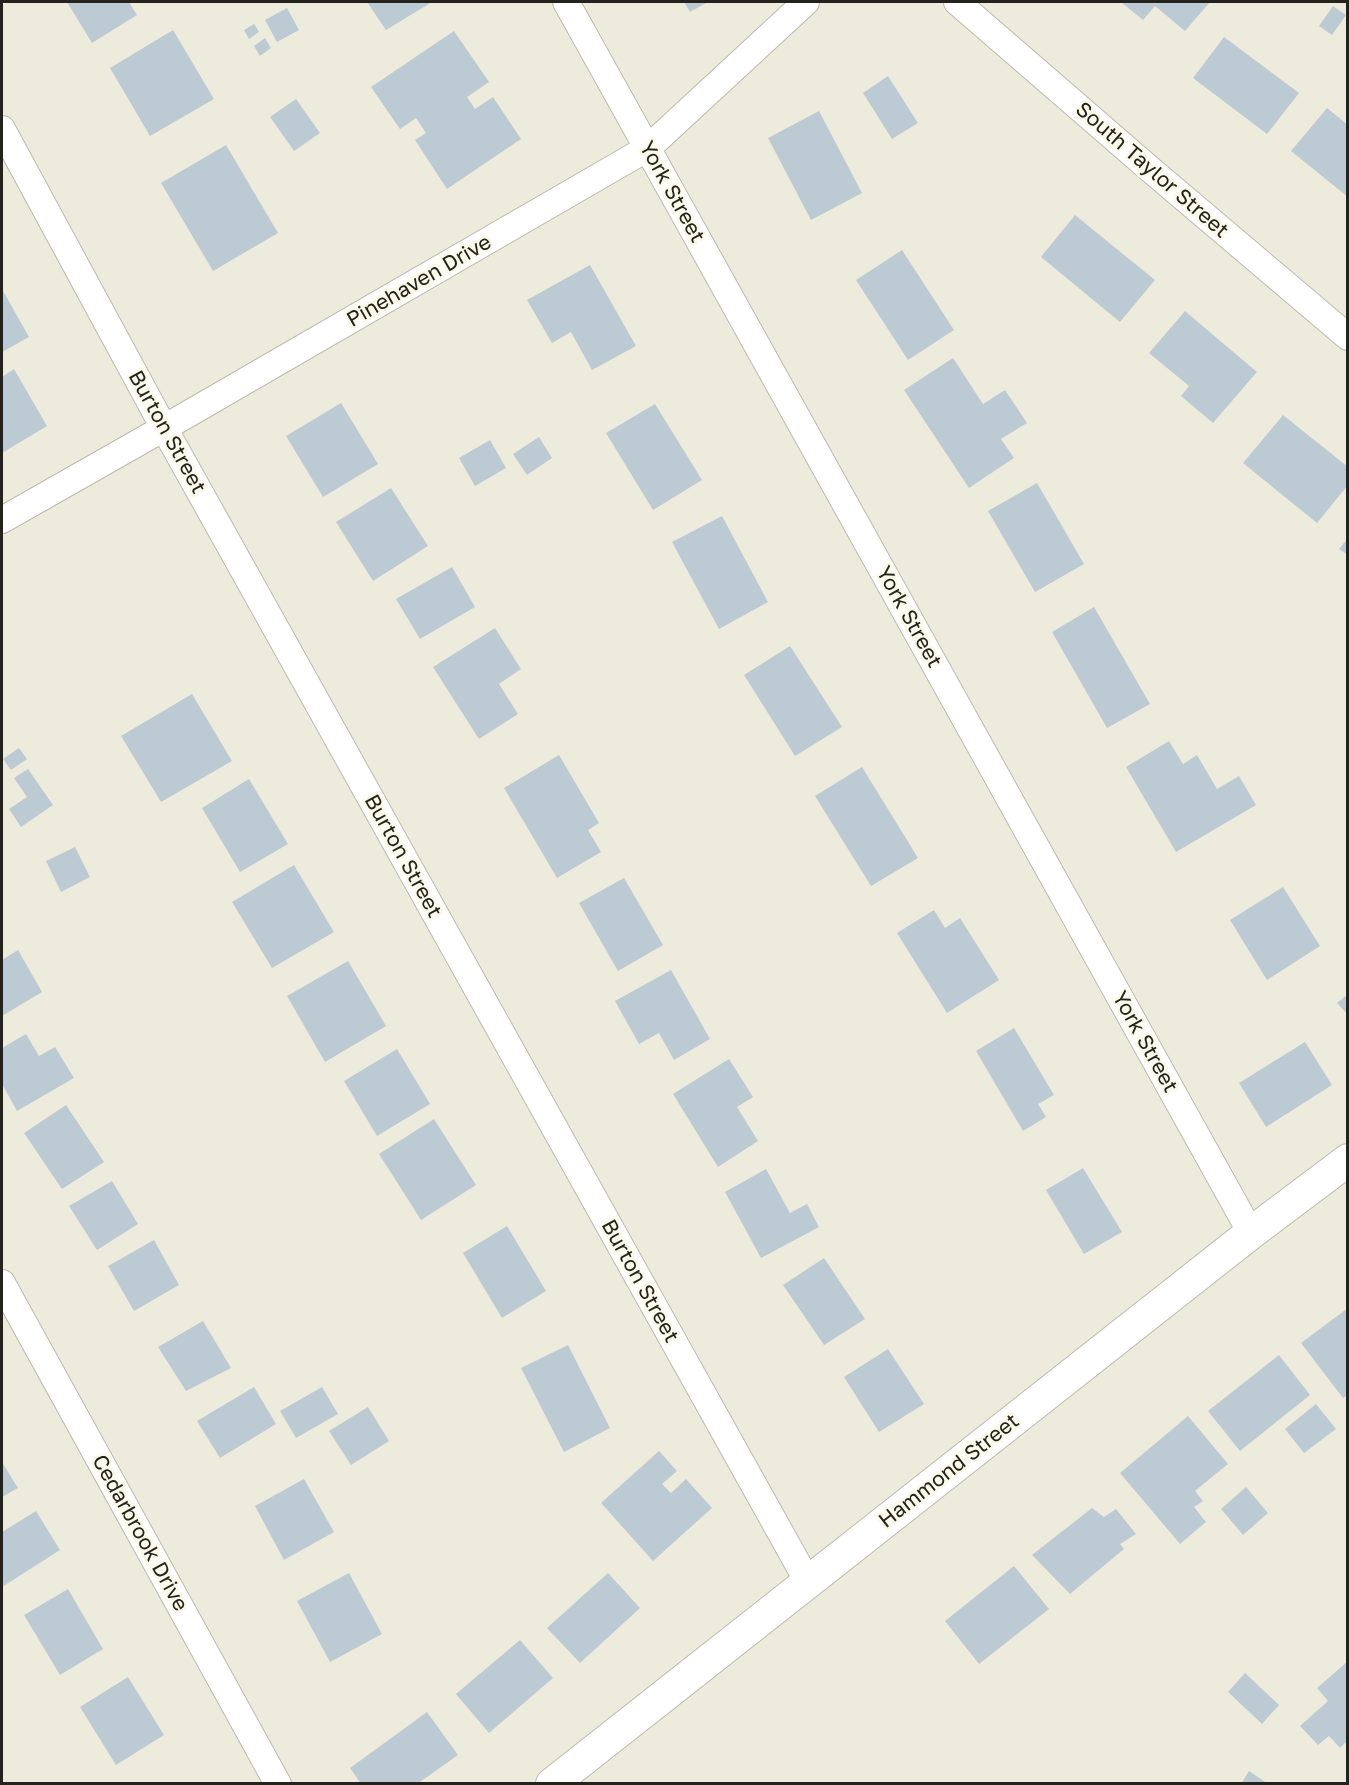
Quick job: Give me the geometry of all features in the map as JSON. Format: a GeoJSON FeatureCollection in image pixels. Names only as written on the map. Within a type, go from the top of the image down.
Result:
{"type":"FeatureCollection","features":[{"type":"Feature","properties":{"kind":"street","name":"York Street"},"geometry":{"type":"LineString","coordinates":[[566,2],[1251,1233]]}},
{"type":"Feature","properties":{"kind":"street","name":"Pinehaven Drive"},"geometry":{"type":"LineString","coordinates":[[2,520],[648,148],[806,2]]}},
{"type":"Feature","properties":{"kind":"street","name":"South Taylor Street"},"geometry":{"type":"LineString","coordinates":[[957,2],[1347,337]]}},
{"type":"Feature","properties":{"kind":"street","name":"Burton Street"},"geometry":{"type":"LineString","coordinates":[[2,129],[164,428],[808,1582]]}},
{"type":"Feature","properties":{"kind":"street","name":"Hammond Street"},"geometry":{"type":"LineString","coordinates":[[552,1784],[1251,1233],[1347,1160]]}},
{"type":"Feature","properties":{"kind":"street","name":"Cedarbrook Drive"},"geometry":{"type":"LineString","coordinates":[[2,1283],[278,1784]]}},
{"type":"Feature","properties":{"kind":"building"},"geometry":{"type":"Polygon","coordinates":[[[67,2],[129,2],[137,15],[92,43],[67,2]]]}},
{"type":"Feature","properties":{"kind":"building"},"geometry":{"type":"Polygon","coordinates":[[[367,2],[432,2],[386,30],[367,2]]]}},
{"type":"Feature","properties":{"kind":"building"},"geometry":{"type":"Polygon","coordinates":[[[684,2],[708,2],[690,12],[684,2]]]}},
{"type":"Feature","properties":{"kind":"building"},"geometry":{"type":"Polygon","coordinates":[[[1121,2],[1210,2],[1185,31],[1155,6],[1143,20],[1121,2]]]}},
{"type":"Feature","properties":{"kind":"building"},"geometry":{"type":"Polygon","coordinates":[[[1333,6],[1346,15],[1332,35],[1319,26],[1333,6]]]}},
{"type":"Feature","properties":{"kind":"building"},"geometry":{"type":"Polygon","coordinates":[[[287,8],[299,30],[277,42],[265,20],[287,8]]]}},
{"type":"Feature","properties":{"kind":"building"},"geometry":{"type":"Polygon","coordinates":[[[254,24],[259,32],[249,39],[244,30],[254,24]]]}},
{"type":"Feature","properties":{"kind":"building"},"geometry":{"type":"Polygon","coordinates":[[[173,30],[214,99],[150,136],[110,68],[173,30]]]}},
{"type":"Feature","properties":{"kind":"building"},"geometry":{"type":"Polygon","coordinates":[[[454,31],[489,82],[467,97],[475,109],[493,97],[521,139],[447,189],[415,140],[426,133],[416,118],[400,129],[371,87],[454,31]]]}},
{"type":"Feature","properties":{"kind":"building"},"geometry":{"type":"Polygon","coordinates":[[[1224,37],[1299,93],[1267,134],[1193,78],[1224,37]]]}},
{"type":"Feature","properties":{"kind":"building"},"geometry":{"type":"Polygon","coordinates":[[[265,38],[271,48],[260,56],[254,46],[265,38]]]}},
{"type":"Feature","properties":{"kind":"building"},"geometry":{"type":"Polygon","coordinates":[[[888,76],[918,123],[892,139],[863,93],[888,76]]]}},
{"type":"Feature","properties":{"kind":"building"},"geometry":{"type":"Polygon","coordinates":[[[296,99],[320,133],[294,151],[270,117],[296,99]]]}},
{"type":"Feature","properties":{"kind":"building"},"geometry":{"type":"Polygon","coordinates":[[[1327,108],[1348,125],[1348,197],[1291,151],[1327,108]]]}},
{"type":"Feature","properties":{"kind":"building"},"geometry":{"type":"Polygon","coordinates":[[[819,111],[862,193],[811,220],[768,138],[819,111]]]}},
{"type":"Feature","properties":{"kind":"building"},"geometry":{"type":"Polygon","coordinates":[[[226,145],[278,233],[213,271],[161,183],[226,145]]]}},
{"type":"Feature","properties":{"kind":"building"},"geometry":{"type":"Polygon","coordinates":[[[1075,215],[1155,280],[1120,322],[1041,257],[1075,215]]]}},
{"type":"Feature","properties":{"kind":"building"},"geometry":{"type":"Polygon","coordinates":[[[902,250],[954,330],[908,360],[856,280],[902,250]]]}},
{"type":"Feature","properties":{"kind":"building"},"geometry":{"type":"Polygon","coordinates":[[[590,265],[636,346],[592,370],[571,332],[552,343],[527,300],[590,265]]]}},
{"type":"Feature","properties":{"kind":"building"},"geometry":{"type":"Polygon","coordinates":[[[2,289],[29,337],[2,352],[2,289]]]}},
{"type":"Feature","properties":{"kind":"building"},"geometry":{"type":"Polygon","coordinates":[[[1185,311],[1257,372],[1213,423],[1181,396],[1189,386],[1149,353],[1185,311]]]}},
{"type":"Feature","properties":{"kind":"building"},"geometry":{"type":"Polygon","coordinates":[[[953,358],[983,404],[1005,390],[1027,423],[1001,439],[1014,458],[969,488],[904,390],[953,358]]]}},
{"type":"Feature","properties":{"kind":"building"},"geometry":{"type":"Polygon","coordinates":[[[14,369],[47,426],[2,453],[2,377],[14,369]]]}},
{"type":"Feature","properties":{"kind":"building"},"geometry":{"type":"Polygon","coordinates":[[[341,403],[378,464],[323,497],[286,436],[341,403]]]}},
{"type":"Feature","properties":{"kind":"building"},"geometry":{"type":"Polygon","coordinates":[[[655,404],[702,480],[653,510],[606,433],[655,404]]]}},
{"type":"Feature","properties":{"kind":"building"},"geometry":{"type":"Polygon","coordinates":[[[1283,415],[1348,467],[1348,485],[1317,523],[1243,463],[1283,415]]]}},
{"type":"Feature","properties":{"kind":"building"},"geometry":{"type":"Polygon","coordinates":[[[539,437],[552,458],[527,475],[513,454],[539,437]]]}},
{"type":"Feature","properties":{"kind":"building"},"geometry":{"type":"Polygon","coordinates":[[[490,440],[506,468],[475,486],[459,458],[490,440]]]}},
{"type":"Feature","properties":{"kind":"building"},"geometry":{"type":"Polygon","coordinates":[[[1037,483],[1084,564],[1035,592],[988,511],[1037,483]]]}},
{"type":"Feature","properties":{"kind":"building"},"geometry":{"type":"Polygon","coordinates":[[[391,488],[428,546],[373,581],[336,522],[391,488]]]}},
{"type":"Feature","properties":{"kind":"building"},"geometry":{"type":"Polygon","coordinates":[[[722,516],[768,602],[719,629],[672,542],[722,516]]]}},
{"type":"Feature","properties":{"kind":"building"},"geometry":{"type":"Polygon","coordinates":[[[1348,538],[1348,555],[1339,549],[1348,538]]]}},
{"type":"Feature","properties":{"kind":"building"},"geometry":{"type":"Polygon","coordinates":[[[452,567],[475,607],[420,639],[396,599],[452,567]]]}},
{"type":"Feature","properties":{"kind":"building"},"geometry":{"type":"Polygon","coordinates":[[[1094,607],[1150,704],[1107,728],[1052,632],[1094,607]]]}},
{"type":"Feature","properties":{"kind":"building"},"geometry":{"type":"Polygon","coordinates":[[[495,628],[521,669],[499,684],[518,714],[479,739],[433,667],[495,628]]]}},
{"type":"Feature","properties":{"kind":"building"},"geometry":{"type":"Polygon","coordinates":[[[790,646],[842,727],[795,756],[744,675],[790,646]]]}},
{"type":"Feature","properties":{"kind":"building"},"geometry":{"type":"Polygon","coordinates":[[[192,694],[232,761],[161,802],[121,736],[192,694]]]}},
{"type":"Feature","properties":{"kind":"building"},"geometry":{"type":"Polygon","coordinates":[[[1169,741],[1183,764],[1197,755],[1217,789],[1239,776],[1256,805],[1176,852],[1126,767],[1169,741]]]}},
{"type":"Feature","properties":{"kind":"building"},"geometry":{"type":"Polygon","coordinates":[[[19,748],[27,759],[11,770],[3,759],[19,748]]]}},
{"type":"Feature","properties":{"kind":"building"},"geometry":{"type":"Polygon","coordinates":[[[559,755],[599,823],[588,830],[601,852],[557,878],[504,788],[559,755]]]}},
{"type":"Feature","properties":{"kind":"building"},"geometry":{"type":"Polygon","coordinates":[[[862,767],[918,858],[871,886],[815,796],[862,767]]]}},
{"type":"Feature","properties":{"kind":"building"},"geometry":{"type":"Polygon","coordinates":[[[28,769],[53,805],[21,827],[9,809],[27,797],[14,778],[28,769]]]}},
{"type":"Feature","properties":{"kind":"building"},"geometry":{"type":"Polygon","coordinates":[[[249,779],[288,844],[240,872],[202,808],[249,779]]]}},
{"type":"Feature","properties":{"kind":"building"},"geometry":{"type":"Polygon","coordinates":[[[75,847],[90,877],[61,892],[46,861],[75,847]]]}},
{"type":"Feature","properties":{"kind":"building"},"geometry":{"type":"Polygon","coordinates":[[[294,865],[334,932],[272,968],[232,902],[294,865]]]}},
{"type":"Feature","properties":{"kind":"building"},"geometry":{"type":"Polygon","coordinates":[[[624,878],[663,945],[618,971],[579,903],[624,878]]]}},
{"type":"Feature","properties":{"kind":"building"},"geometry":{"type":"Polygon","coordinates":[[[1283,887],[1320,946],[1267,980],[1230,920],[1283,887]]]}},
{"type":"Feature","properties":{"kind":"building"},"geometry":{"type":"Polygon","coordinates":[[[934,910],[945,928],[960,918],[999,980],[947,1013],[897,933],[934,910]]]}},
{"type":"Feature","properties":{"kind":"building"},"geometry":{"type":"Polygon","coordinates":[[[18,950],[42,992],[2,1016],[2,960],[18,950]]]}},
{"type":"Feature","properties":{"kind":"building"},"geometry":{"type":"Polygon","coordinates":[[[348,961],[386,1026],[325,1062],[287,996],[348,961]]]}},
{"type":"Feature","properties":{"kind":"building"},"geometry":{"type":"Polygon","coordinates":[[[671,970],[710,1039],[674,1060],[659,1033],[639,1044],[615,1001],[671,970]]]}},
{"type":"Feature","properties":{"kind":"building"},"geometry":{"type":"Polygon","coordinates":[[[1348,994],[1348,1015],[1337,1003],[1348,994]]]}},
{"type":"Feature","properties":{"kind":"building"},"geometry":{"type":"Polygon","coordinates":[[[1014,1028],[1054,1095],[1038,1104],[1046,1117],[1023,1131],[976,1051],[1014,1028]]]}},
{"type":"Feature","properties":{"kind":"building"},"geometry":{"type":"Polygon","coordinates":[[[26,1034],[39,1056],[55,1047],[74,1078],[17,1111],[2,1084],[2,1048],[26,1034]]]}},
{"type":"Feature","properties":{"kind":"building"},"geometry":{"type":"Polygon","coordinates":[[[1305,1042],[1332,1085],[1266,1127],[1239,1083],[1305,1042]]]}},
{"type":"Feature","properties":{"kind":"building"},"geometry":{"type":"Polygon","coordinates":[[[397,1049],[430,1104],[377,1136],[344,1081],[397,1049]]]}},
{"type":"Feature","properties":{"kind":"building"},"geometry":{"type":"Polygon","coordinates":[[[729,1059],[753,1097],[737,1107],[758,1141],[718,1167],[673,1094],[729,1059]]]}},
{"type":"Feature","properties":{"kind":"building"},"geometry":{"type":"Polygon","coordinates":[[[66,1105],[104,1162],[62,1189],[24,1133],[66,1105]]]}},
{"type":"Feature","properties":{"kind":"building"},"geometry":{"type":"Polygon","coordinates":[[[434,1119],[476,1185],[421,1220],[379,1154],[434,1119]]]}},
{"type":"Feature","properties":{"kind":"building"},"geometry":{"type":"Polygon","coordinates":[[[1083,1168],[1122,1232],[1084,1254],[1046,1190],[1083,1168]]]}},
{"type":"Feature","properties":{"kind":"building"},"geometry":{"type":"Polygon","coordinates":[[[766,1169],[790,1213],[807,1204],[819,1227],[761,1258],[725,1192],[766,1169]]]}},
{"type":"Feature","properties":{"kind":"building"},"geometry":{"type":"Polygon","coordinates":[[[112,1181],[138,1224],[97,1250],[69,1206],[112,1181]]]}},
{"type":"Feature","properties":{"kind":"building"},"geometry":{"type":"Polygon","coordinates":[[[507,1226],[546,1291],[502,1318],[463,1253],[507,1226]]]}},
{"type":"Feature","properties":{"kind":"building"},"geometry":{"type":"Polygon","coordinates":[[[154,1240],[179,1285],[134,1311],[108,1266],[154,1240]]]}},
{"type":"Feature","properties":{"kind":"building"},"geometry":{"type":"Polygon","coordinates":[[[824,1258],[865,1319],[824,1345],[783,1285],[824,1258]]]}},
{"type":"Feature","properties":{"kind":"building"},"geometry":{"type":"Polygon","coordinates":[[[1348,1308],[1348,1395],[1343,1398],[1301,1343],[1348,1308]]]}},
{"type":"Feature","properties":{"kind":"building"},"geometry":{"type":"Polygon","coordinates":[[[203,1321],[231,1368],[186,1391],[158,1347],[203,1321]]]}},
{"type":"Feature","properties":{"kind":"building"},"geometry":{"type":"Polygon","coordinates":[[[568,1345],[610,1428],[564,1452],[521,1368],[568,1345]]]}},
{"type":"Feature","properties":{"kind":"building"},"geometry":{"type":"Polygon","coordinates":[[[888,1349],[924,1404],[879,1432],[844,1377],[888,1349]]]}},
{"type":"Feature","properties":{"kind":"building"},"geometry":{"type":"Polygon","coordinates":[[[1279,1355],[1310,1395],[1240,1451],[1208,1411],[1279,1355]]]}},
{"type":"Feature","properties":{"kind":"building"},"geometry":{"type":"Polygon","coordinates":[[[254,1387],[276,1424],[220,1458],[197,1421],[254,1387]]]}},
{"type":"Feature","properties":{"kind":"building"},"geometry":{"type":"Polygon","coordinates":[[[322,1387],[338,1414],[296,1438],[280,1411],[322,1387]]]}},
{"type":"Feature","properties":{"kind":"building"},"geometry":{"type":"Polygon","coordinates":[[[1316,1404],[1336,1429],[1304,1453],[1285,1429],[1316,1404]]]}},
{"type":"Feature","properties":{"kind":"building"},"geometry":{"type":"Polygon","coordinates":[[[368,1407],[389,1441],[351,1465],[329,1431],[368,1407]]]}},
{"type":"Feature","properties":{"kind":"building"},"geometry":{"type":"Polygon","coordinates":[[[1188,1416],[1228,1464],[1195,1491],[1203,1501],[1194,1507],[1206,1522],[1180,1544],[1120,1473],[1188,1416]]]}},
{"type":"Feature","properties":{"kind":"building"},"geometry":{"type":"Polygon","coordinates":[[[659,1451],[677,1471],[662,1484],[671,1493],[686,1479],[712,1508],[653,1561],[601,1503],[659,1451]]]}},
{"type":"Feature","properties":{"kind":"building"},"geometry":{"type":"Polygon","coordinates":[[[2,1462],[18,1488],[2,1497],[2,1462]]]}},
{"type":"Feature","properties":{"kind":"building"},"geometry":{"type":"Polygon","coordinates":[[[304,1479],[334,1532],[284,1560],[255,1506],[304,1479]]]}},
{"type":"Feature","properties":{"kind":"building"},"geometry":{"type":"Polygon","coordinates":[[[1246,1487],[1268,1513],[1243,1535],[1221,1509],[1246,1487]]]}},
{"type":"Feature","properties":{"kind":"building"},"geometry":{"type":"Polygon","coordinates":[[[1092,1508],[1104,1517],[1116,1509],[1136,1534],[1120,1544],[1124,1549],[1070,1594],[1032,1555],[1092,1508]]]}},
{"type":"Feature","properties":{"kind":"building"},"geometry":{"type":"Polygon","coordinates":[[[36,1511],[60,1550],[2,1587],[2,1532],[36,1511]]]}},
{"type":"Feature","properties":{"kind":"building"},"geometry":{"type":"Polygon","coordinates":[[[1014,1566],[1049,1609],[979,1664],[945,1621],[1014,1566]]]}},
{"type":"Feature","properties":{"kind":"building"},"geometry":{"type":"Polygon","coordinates":[[[349,1573],[382,1634],[330,1662],[297,1601],[349,1573]]]}},
{"type":"Feature","properties":{"kind":"building"},"geometry":{"type":"Polygon","coordinates":[[[608,1573],[640,1608],[580,1663],[547,1628],[608,1573]]]}},
{"type":"Feature","properties":{"kind":"building"},"geometry":{"type":"Polygon","coordinates":[[[68,1589],[103,1649],[60,1675],[24,1615],[68,1589]]]}},
{"type":"Feature","properties":{"kind":"building"},"geometry":{"type":"Polygon","coordinates":[[[520,1640],[553,1678],[489,1733],[456,1694],[520,1640]]]}},
{"type":"Feature","properties":{"kind":"building"},"geometry":{"type":"Polygon","coordinates":[[[1348,1661],[1348,1740],[1340,1748],[1329,1736],[1318,1745],[1300,1726],[1328,1701],[1317,1688],[1348,1661]]]}},
{"type":"Feature","properties":{"kind":"building"},"geometry":{"type":"Polygon","coordinates":[[[1245,1673],[1279,1705],[1262,1724],[1228,1692],[1245,1673]]]}},
{"type":"Feature","properties":{"kind":"building"},"geometry":{"type":"Polygon","coordinates":[[[128,1677],[164,1735],[116,1765],[80,1707],[128,1677]]]}},
{"type":"Feature","properties":{"kind":"building"},"geometry":{"type":"Polygon","coordinates":[[[427,1712],[458,1755],[417,1784],[361,1784],[350,1768],[427,1712]]]}},
{"type":"Feature","properties":{"kind":"building"},"geometry":{"type":"Polygon","coordinates":[[[1249,1771],[1268,1784],[1241,1784],[1249,1771]]]}}]}
